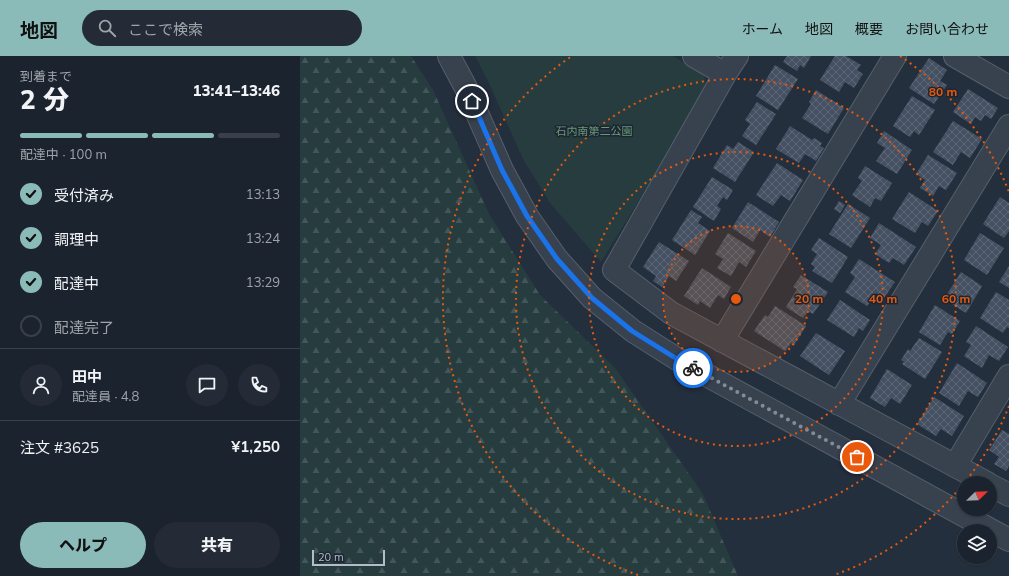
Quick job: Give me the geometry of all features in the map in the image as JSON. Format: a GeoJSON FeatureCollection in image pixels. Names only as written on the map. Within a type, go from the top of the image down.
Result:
{"type":"FeatureCollection","features":[{"type":"Feature","properties":{"kind":"street"},"geometry":{"type":"LineString","coordinates":[[449,56],[466,88],[502,170],[527,216],[557,259],[592,298],[632,331],[677,359],[1009,540]]}},
{"type":"Feature","properties":{"kind":"street"},"geometry":{"type":"LineString","coordinates":[[694,56],[725,74]]}},
{"type":"Feature","properties":{"kind":"street"},"geometry":{"type":"LineString","coordinates":[[737,56],[725,74],[614,270],[671,313],[974,476]]}},
{"type":"Feature","properties":{"kind":"street"},"geometry":{"type":"LineString","coordinates":[[722,341],[895,56]]}},
{"type":"Feature","properties":{"kind":"street"},"geometry":{"type":"LineString","coordinates":[[955,56],[1009,87]]}},
{"type":"Feature","properties":{"kind":"street"},"geometry":{"type":"LineString","coordinates":[[839,404],[1009,126]]}},
{"type":"Feature","properties":{"kind":"street"},"geometry":{"type":"LineString","coordinates":[[955,466],[1009,376]]}},
{"type":"Feature","properties":{"kind":"street"},"geometry":{"type":"LineString","coordinates":[[997,489],[1009,495]]}},
{"type":"Feature","properties":{"kind":"green space"},"geometry":{"type":"Polygon","coordinates":[[[300,56],[411,56],[433,90],[489,214],[540,295],[615,368],[703,494],[738,576],[300,576],[300,56]]]}},
{"type":"Feature","properties":{"kind":"green space","name":"石内南第二公園"},"geometry":{"type":"Polygon","coordinates":[[[475,56],[673,56],[704,75],[707,91],[601,262],[550,203],[523,159],[475,56]]]}},
{"type":"Feature","properties":{"kind":"building"},"geometry":{"type":"Polygon","coordinates":[[[787,56],[811,56],[804,68],[800,65],[797,71],[783,62],[787,56]]]}},
{"type":"Feature","properties":{"kind":"building"},"geometry":{"type":"Polygon","coordinates":[[[835,56],[846,56],[861,65],[857,70],[863,74],[854,88],[845,82],[839,92],[820,80],[835,56]]]}},
{"type":"Feature","properties":{"kind":"building"},"geometry":{"type":"Polygon","coordinates":[[[929,58],[947,70],[940,81],[947,85],[934,104],[909,88],[929,58]]]}},
{"type":"Feature","properties":{"kind":"building"},"geometry":{"type":"Polygon","coordinates":[[[775,65],[798,79],[778,110],[756,96],[775,65]]]}},
{"type":"Feature","properties":{"kind":"building"},"geometry":{"type":"Polygon","coordinates":[[[968,89],[998,108],[991,119],[985,115],[981,121],[975,117],[971,124],[953,112],[968,89]]]}},
{"type":"Feature","properties":{"kind":"building"},"geometry":{"type":"Polygon","coordinates":[[[816,90],[844,108],[828,134],[802,118],[811,104],[809,102],[816,90]]]}},
{"type":"Feature","properties":{"kind":"building"},"geometry":{"type":"Polygon","coordinates":[[[912,96],[935,110],[919,135],[914,131],[910,137],[893,126],[912,96]]]}},
{"type":"Feature","properties":{"kind":"building"},"geometry":{"type":"Polygon","coordinates":[[[757,102],[776,114],[756,145],[742,136],[750,124],[745,120],[757,102]]]}},
{"type":"Feature","properties":{"kind":"building"},"geometry":{"type":"Polygon","coordinates":[[[953,121],[982,139],[970,158],[961,152],[953,165],[933,152],[953,121]]]}},
{"type":"Feature","properties":{"kind":"building"},"geometry":{"type":"Polygon","coordinates":[[[790,126],[812,140],[814,138],[822,143],[820,146],[824,148],[816,161],[805,154],[799,163],[776,149],[790,126]]]}},
{"type":"Feature","properties":{"kind":"building"},"geometry":{"type":"Polygon","coordinates":[[[884,131],[912,150],[897,174],[876,161],[885,148],[877,143],[884,131]]]}},
{"type":"Feature","properties":{"kind":"building"},"geometry":{"type":"Polygon","coordinates":[[[738,142],[754,152],[735,182],[713,168],[727,145],[733,149],[738,142]]]}},
{"type":"Feature","properties":{"kind":"building"},"geometry":{"type":"Polygon","coordinates":[[[928,155],[957,173],[946,190],[939,186],[933,196],[920,188],[925,180],[916,174],[928,155]]]}},
{"type":"Feature","properties":{"kind":"building"},"geometry":{"type":"Polygon","coordinates":[[[777,163],[803,180],[790,201],[781,195],[773,206],[756,195],[777,163]]]}},
{"type":"Feature","properties":{"kind":"building"},"geometry":{"type":"Polygon","coordinates":[[[865,166],[892,183],[881,201],[875,198],[870,207],[852,195],[862,181],[858,178],[865,166]]]}},
{"type":"Feature","properties":{"kind":"building"},"geometry":{"type":"Polygon","coordinates":[[[712,177],[733,190],[727,200],[723,197],[717,206],[721,209],[714,221],[693,207],[712,177]]]}},
{"type":"Feature","properties":{"kind":"building"},"geometry":{"type":"Polygon","coordinates":[[[909,192],[938,211],[928,226],[922,222],[915,233],[892,219],[909,192]]]}},
{"type":"Feature","properties":{"kind":"building"},"geometry":{"type":"Polygon","coordinates":[[[1000,197],[1009,203],[1009,231],[1004,238],[983,224],[1000,197]]]}},
{"type":"Feature","properties":{"kind":"building"},"geometry":{"type":"Polygon","coordinates":[[[839,201],[845,205],[840,213],[834,209],[839,201]]]}},
{"type":"Feature","properties":{"kind":"building"},"geometry":{"type":"Polygon","coordinates":[[[748,202],[779,222],[770,237],[760,230],[753,242],[732,228],[748,202]]]}},
{"type":"Feature","properties":{"kind":"building"},"geometry":{"type":"Polygon","coordinates":[[[848,204],[870,218],[851,248],[829,234],[848,204]]]}},
{"type":"Feature","properties":{"kind":"building"},"geometry":{"type":"Polygon","coordinates":[[[691,210],[702,217],[698,223],[710,231],[695,255],[672,240],[691,210]]]}},
{"type":"Feature","properties":{"kind":"building"},"geometry":{"type":"Polygon","coordinates":[[[879,223],[916,247],[904,265],[893,258],[889,263],[875,254],[881,245],[870,238],[879,223]]]}},
{"type":"Feature","properties":{"kind":"building"},"geometry":{"type":"Polygon","coordinates":[[[728,233],[756,251],[746,267],[739,262],[731,276],[717,268],[723,259],[715,254],[728,233]]]}},
{"type":"Feature","properties":{"kind":"building"},"geometry":{"type":"Polygon","coordinates":[[[980,233],[1004,248],[987,275],[964,260],[980,233]]]}},
{"type":"Feature","properties":{"kind":"building"},"geometry":{"type":"Polygon","coordinates":[[[819,238],[848,257],[832,283],[812,271],[815,267],[811,264],[817,254],[811,250],[819,238]]]}},
{"type":"Feature","properties":{"kind":"building"},"geometry":{"type":"Polygon","coordinates":[[[659,242],[689,261],[676,281],[669,276],[662,287],[653,281],[656,276],[643,267],[659,242]]]}},
{"type":"Feature","properties":{"kind":"building"},"geometry":{"type":"Polygon","coordinates":[[[859,259],[895,282],[884,298],[876,293],[867,306],[845,292],[855,277],[850,273],[859,259]]]}},
{"type":"Feature","properties":{"kind":"building"},"geometry":{"type":"Polygon","coordinates":[[[1009,266],[1009,288],[999,282],[1009,266]]]}},
{"type":"Feature","properties":{"kind":"building"},"geometry":{"type":"Polygon","coordinates":[[[702,268],[731,287],[724,299],[718,295],[710,308],[700,301],[698,305],[684,296],[702,268]]]}},
{"type":"Feature","properties":{"kind":"building"},"geometry":{"type":"Polygon","coordinates":[[[961,272],[982,286],[966,313],[944,299],[961,272]]]}},
{"type":"Feature","properties":{"kind":"building"},"geometry":{"type":"Polygon","coordinates":[[[801,275],[828,292],[813,314],[808,311],[803,318],[786,307],[797,289],[793,287],[801,275]]]}},
{"type":"Feature","properties":{"kind":"building"},"geometry":{"type":"Polygon","coordinates":[[[996,292],[1009,300],[1009,328],[1007,327],[1003,333],[980,318],[996,292]]]}},
{"type":"Feature","properties":{"kind":"building"},"geometry":{"type":"Polygon","coordinates":[[[840,300],[870,320],[863,331],[859,328],[854,337],[827,320],[840,300]]]}},
{"type":"Feature","properties":{"kind":"building"},"geometry":{"type":"Polygon","coordinates":[[[935,305],[960,321],[952,334],[948,332],[940,345],[919,332],[935,305]]]}},
{"type":"Feature","properties":{"kind":"building"},"geometry":{"type":"Polygon","coordinates":[[[775,306],[806,326],[794,345],[791,343],[785,351],[754,331],[765,315],[768,317],[775,306]]]}},
{"type":"Feature","properties":{"kind":"building"},"geometry":{"type":"Polygon","coordinates":[[[976,326],[1008,347],[999,361],[989,355],[982,368],[964,356],[971,345],[966,342],[976,326]]]}},
{"type":"Feature","properties":{"kind":"building"},"geometry":{"type":"Polygon","coordinates":[[[816,333],[845,351],[829,375],[800,356],[816,333]]]}},
{"type":"Feature","properties":{"kind":"building"},"geometry":{"type":"Polygon","coordinates":[[[919,338],[942,352],[925,379],[902,364],[904,362],[901,360],[908,349],[910,351],[919,338]]]}},
{"type":"Feature","properties":{"kind":"building"},"geometry":{"type":"Polygon","coordinates":[[[957,363],[987,383],[978,397],[968,391],[959,406],[939,393],[957,363]]]}},
{"type":"Feature","properties":{"kind":"building"},"geometry":{"type":"Polygon","coordinates":[[[887,369],[912,385],[900,404],[891,398],[885,407],[870,398],[887,369]]]}},
{"type":"Feature","properties":{"kind":"building"},"geometry":{"type":"Polygon","coordinates":[[[934,397],[964,416],[952,436],[941,429],[936,436],[917,424],[934,397]]]}},
{"type":"Feature","properties":{"kind":"building"},"geometry":{"type":"Polygon","coordinates":[[[1002,430],[1009,434],[1009,466],[1006,471],[994,464],[999,457],[989,450],[1002,430]]]}},
{"type":"Feature","properties":{"kind":"way so far"},"geometry":{"type":"LineString","coordinates":[[693,368],[857,457]]}},
{"type":"Feature","properties":{"kind":"route"},"geometry":{"type":"LineString","coordinates":[[472,101],[502,170],[527,216],[557,259],[592,298],[632,331],[693,368]]}}]}
